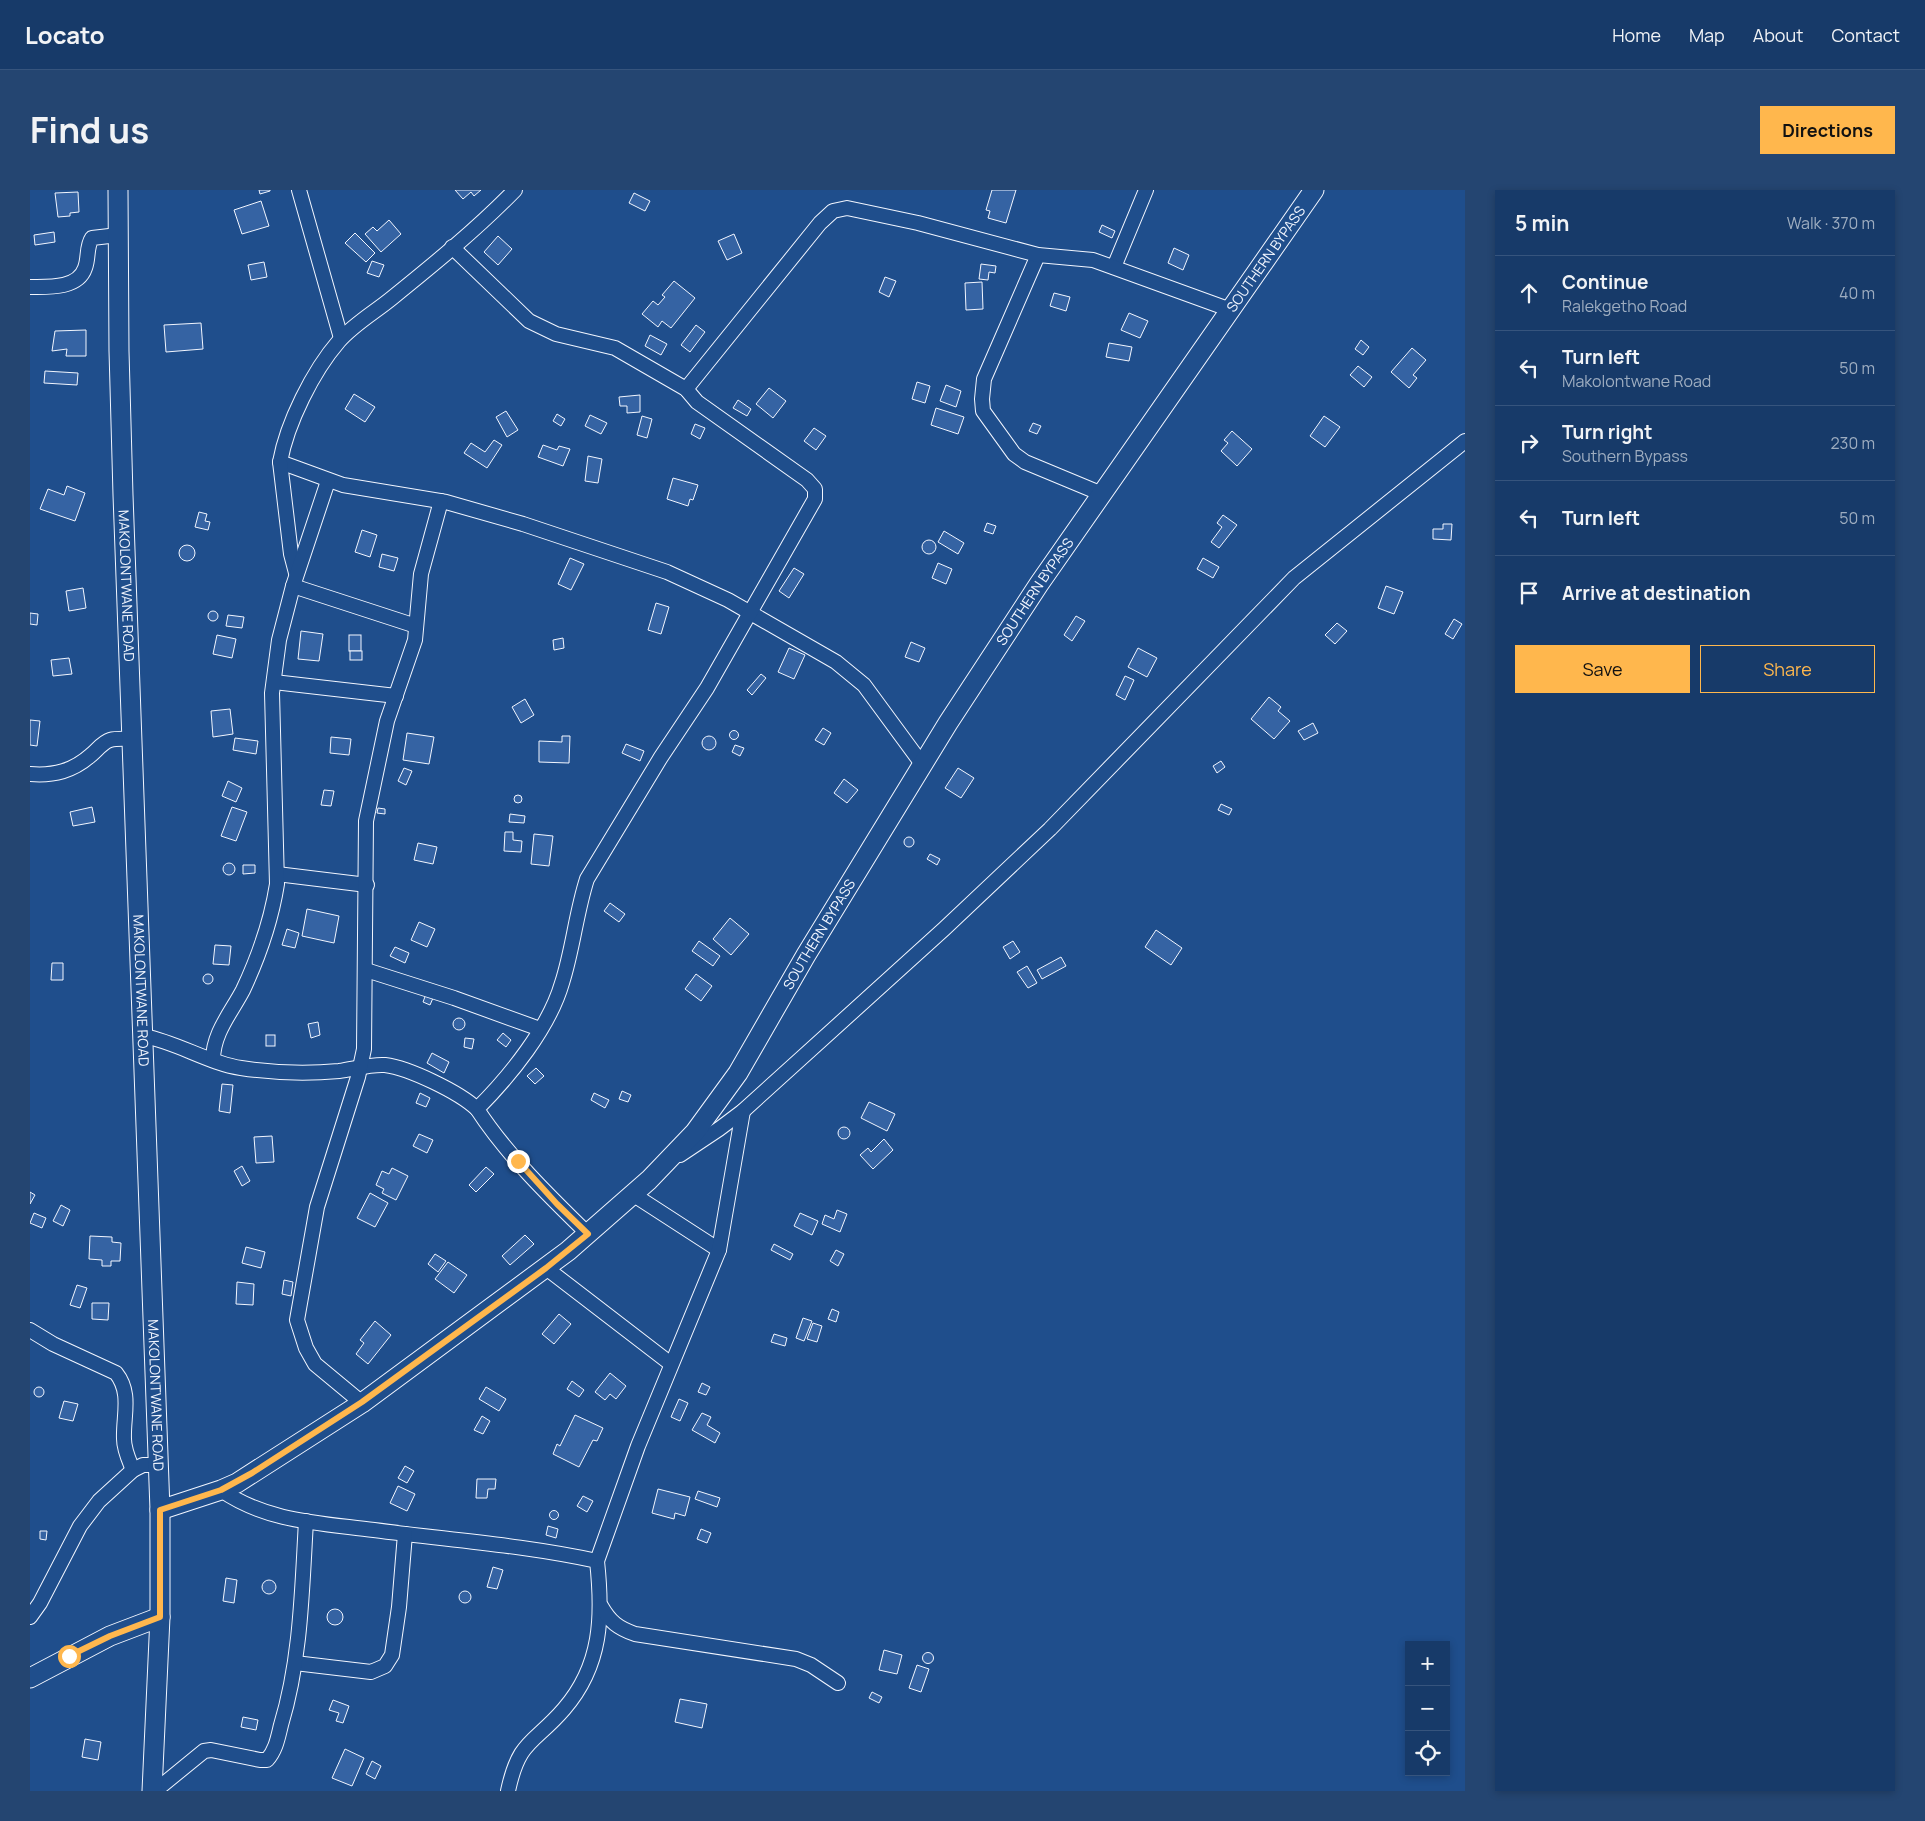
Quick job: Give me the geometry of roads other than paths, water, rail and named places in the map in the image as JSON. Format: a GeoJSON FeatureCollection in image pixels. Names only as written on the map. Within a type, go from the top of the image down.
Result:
{"type":"FeatureCollection","features":[{"type":"Feature","properties":{"kind":"street","name":"MAKOLONTWANE ROAD"},"geometry":{"type":"LineString","coordinates":[[118,190],[123,494],[134,739],[159,1465],[160,1617],[154,1791]]}},
{"type":"Feature","properties":{"kind":"street"},"geometry":{"type":"LineString","coordinates":[[299,190],[341,338]]}},
{"type":"Feature","properties":{"kind":"street"},"geometry":{"type":"LineString","coordinates":[[294,580],[280,462],[283,444],[318,371],[341,338],[452,247],[515,190]]}},
{"type":"Feature","properties":{"kind":"street"},"geometry":{"type":"LineString","coordinates":[[1114,267],[1146,190]]}},
{"type":"Feature","properties":{"kind":"street","name":"SOUTHERN BYPASS"},"geometry":{"type":"LineString","coordinates":[[160,1510],[237,1483],[362,1402],[546,1268],[634,1195],[667,1164],[716,1106],[738,1073],[806,955],[922,764],[1039,584],[1314,190]]}},
{"type":"Feature","properties":{"kind":"street"},"geometry":{"type":"LineString","coordinates":[[686,389],[820,223],[833,211],[847,208],[1038,255],[1078,257],[1114,267],[1231,310]]}},
{"type":"Feature","properties":{"kind":"street"},"geometry":{"type":"LineString","coordinates":[[30,287],[72,283],[80,277],[85,269],[89,243],[92,238],[118,236]]}},
{"type":"Feature","properties":{"kind":"street"},"geometry":{"type":"LineString","coordinates":[[452,247],[529,321],[543,329],[615,348],[686,389],[697,402],[807,480],[815,489],[815,499],[752,612],[587,879],[562,984],[552,1008],[540,1029],[490,1096],[477,1109]]}},
{"type":"Feature","properties":{"kind":"street"},"geometry":{"type":"LineString","coordinates":[[1038,255],[984,379],[982,399],[984,411],[1014,454],[1025,462],[1102,494]]}},
{"type":"Feature","properties":{"kind":"street"},"geometry":{"type":"LineString","coordinates":[[667,1164],[719,1130],[743,1111],[944,930],[1050,829],[1294,578],[1465,441]]}},
{"type":"Feature","properties":{"kind":"street"},"geometry":{"type":"LineString","coordinates":[[280,462],[328,481],[357,488],[441,501],[601,548],[667,572],[752,612],[836,662],[864,685],[922,764]]}},
{"type":"Feature","properties":{"kind":"street"},"geometry":{"type":"LineString","coordinates":[[213,1060],[213,1049],[219,1031],[242,991],[261,948],[272,915],[277,874],[274,682],[279,640],[294,580],[328,481]]}},
{"type":"Feature","properties":{"kind":"street"},"geometry":{"type":"LineString","coordinates":[[362,1402],[315,1364],[302,1340],[297,1320],[317,1207],[360,1069],[366,1025],[366,821],[381,744],[412,653],[422,574],[441,501]]}},
{"type":"Feature","properties":{"kind":"street"},"geometry":{"type":"LineString","coordinates":[[294,580],[416,626]]}},
{"type":"Feature","properties":{"kind":"street"},"geometry":{"type":"LineString","coordinates":[[274,682],[396,696]]}},
{"type":"Feature","properties":{"kind":"street"},"geometry":{"type":"LineString","coordinates":[[30,774],[48,775],[68,770],[83,762],[104,743],[111,740],[134,739]]}},
{"type":"Feature","properties":{"kind":"street"},"geometry":{"type":"LineString","coordinates":[[277,874],[367,885]]}},
{"type":"Feature","properties":{"kind":"street"},"geometry":{"type":"LineString","coordinates":[[366,970],[454,998],[540,1029]]}},
{"type":"Feature","properties":{"kind":"street"},"geometry":{"type":"LineString","coordinates":[[144,1036],[173,1043],[230,1066],[267,1072],[312,1073],[384,1065],[447,1088],[465,1098],[477,1109],[486,1124],[536,1182],[588,1234]]}},
{"type":"Feature","properties":{"kind":"street"},"geometry":{"type":"LineString","coordinates":[[508,1791],[516,1760],[525,1746],[563,1711],[578,1691],[590,1668],[595,1651],[602,1606],[597,1562],[623,1483],[719,1250],[743,1111]]}},
{"type":"Feature","properties":{"kind":"street"},"geometry":{"type":"LineString","coordinates":[[634,1195],[719,1250]]}},
{"type":"Feature","properties":{"kind":"street"},"geometry":{"type":"LineString","coordinates":[[546,1268],[671,1364]]}},
{"type":"Feature","properties":{"kind":"street"},"geometry":{"type":"LineString","coordinates":[[30,1330],[53,1344],[116,1373],[122,1380],[126,1401],[124,1439],[133,1470]]}},
{"type":"Feature","properties":{"kind":"street"},"geometry":{"type":"LineString","coordinates":[[30,1617],[40,1603],[80,1526],[99,1501],[133,1470],[143,1465],[159,1465]]}},
{"type":"Feature","properties":{"kind":"street"},"geometry":{"type":"LineString","coordinates":[[221,1490],[250,1508],[306,1521],[528,1548],[597,1562]]}},
{"type":"Feature","properties":{"kind":"street"},"geometry":{"type":"LineString","coordinates":[[154,1791],[204,1751],[211,1750],[260,1760],[267,1760],[273,1753],[287,1707],[295,1663],[306,1521]]}},
{"type":"Feature","properties":{"kind":"street"},"geometry":{"type":"LineString","coordinates":[[295,1663],[372,1672],[385,1666],[392,1654],[399,1606],[405,1534]]}},
{"type":"Feature","properties":{"kind":"street"},"geometry":{"type":"LineString","coordinates":[[602,1606],[609,1621],[622,1630],[634,1634],[796,1659],[811,1665],[838,1683]]}},
{"type":"Feature","properties":{"kind":"street"},"geometry":{"type":"LineString","coordinates":[[30,1678],[96,1643],[160,1617]]}}]}
